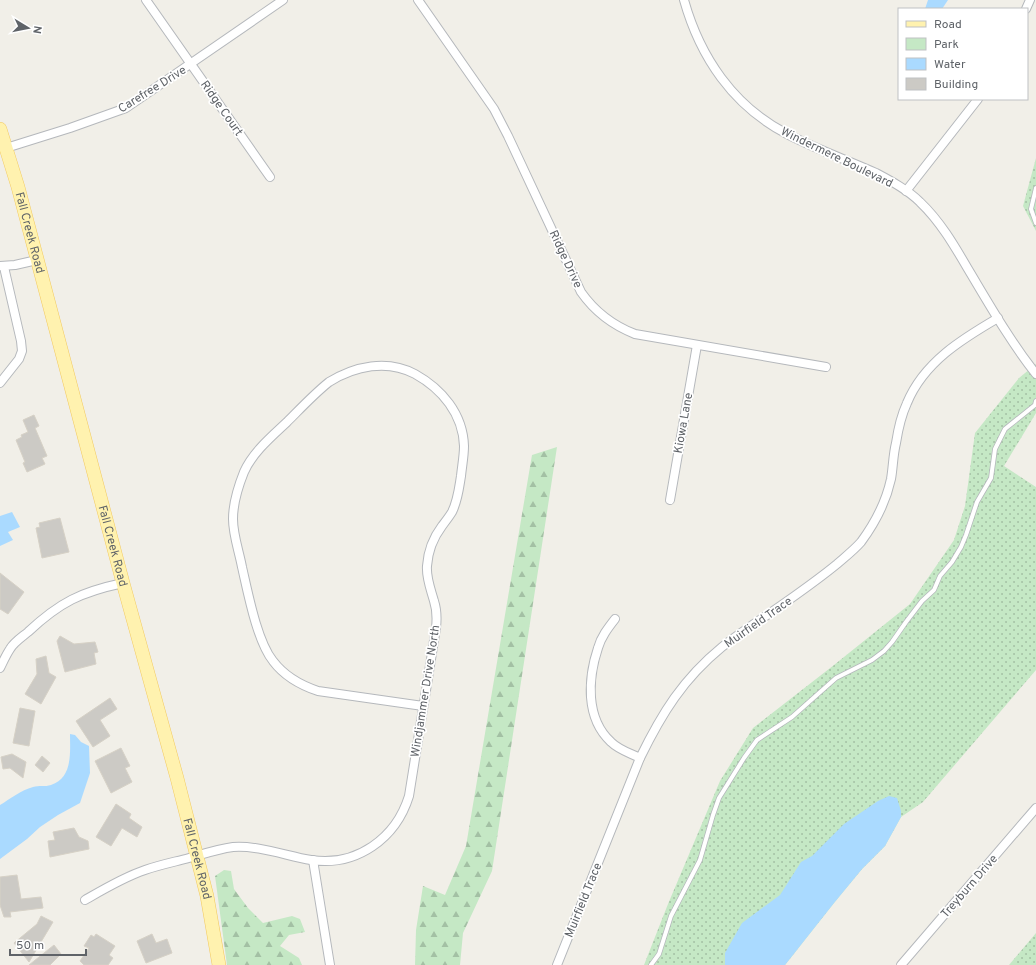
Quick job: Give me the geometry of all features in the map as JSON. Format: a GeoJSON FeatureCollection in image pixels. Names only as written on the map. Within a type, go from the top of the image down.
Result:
{"type":"FeatureCollection","features":[{"type":"Feature","properties":{"kind":"main road","name":"Fall Creek Road"},"geometry":{"type":"LineString","coordinates":[[0,128],[18,187],[123,583],[177,778],[207,896],[219,965]]}},
{"type":"Feature","properties":{"kind":"street","name":"Ridge Court"},"geometry":{"type":"LineString","coordinates":[[146,0],[270,178]]}},
{"type":"Feature","properties":{"kind":"street","name":"Carefree Drive"},"geometry":{"type":"LineString","coordinates":[[6,148],[70,128],[126,108],[283,0]]}},
{"type":"Feature","properties":{"kind":"street","name":"Ridge Drive"},"geometry":{"type":"LineString","coordinates":[[418,0],[494,109],[581,292],[603,317],[624,330],[635,334],[826,367]]}},
{"type":"Feature","properties":{"kind":"street","name":"Windermere Boulevard"},"geometry":{"type":"LineString","coordinates":[[684,0],[695,34],[713,68],[750,110],[786,134],[876,173],[906,191],[919,201],[947,234],[1024,359],[1036,374]]}},
{"type":"Feature","properties":{"kind":"street"},"geometry":{"type":"LineString","coordinates":[[906,191],[977,100]]}},
{"type":"Feature","properties":{"kind":"street"},"geometry":{"type":"LineString","coordinates":[[0,383],[19,359],[22,350],[22,341],[2,266],[37,260]]}},
{"type":"Feature","properties":{"kind":"street","name":"Muirfield Trace"},"geometry":{"type":"LineString","coordinates":[[557,965],[640,758],[654,729],[670,703],[705,662],[723,646],[816,581],[850,554],[860,544],[873,524],[884,501],[891,479],[896,444],[902,418],[907,402],[917,385],[928,369],[945,352],[963,338],[998,318]]}},
{"type":"Feature","properties":{"kind":"street","name":"Kiowa Lane"},"geometry":{"type":"LineString","coordinates":[[670,500],[697,345]]}},
{"type":"Feature","properties":{"kind":"street","name":"Windjammer Drive North"},"geometry":{"type":"LineString","coordinates":[[85,900],[146,869],[228,848],[247,848],[313,860],[327,861],[357,855],[379,842],[391,830],[406,805],[409,796],[436,628],[437,615],[427,568],[429,554],[433,541],[451,513],[458,496],[464,446],[462,429],[454,412],[441,393],[427,381],[410,372],[391,366],[374,366],[356,369],[340,375],[319,390],[263,445],[252,458],[244,472],[234,505],[234,534],[248,593],[264,644],[272,660],[290,678],[306,687],[318,691],[423,706]]}},
{"type":"Feature","properties":{"kind":"street"},"geometry":{"type":"LineString","coordinates":[[0,668],[11,647],[56,608],[99,588],[123,583]]}},
{"type":"Feature","properties":{"kind":"street"},"geometry":{"type":"LineString","coordinates":[[615,619],[605,632],[598,648],[590,694],[593,712],[600,727],[610,741],[620,749],[640,758]]}},
{"type":"Feature","properties":{"kind":"street","name":"Treyburn Drive"},"geometry":{"type":"LineString","coordinates":[[901,965],[1036,808]]}},
{"type":"Feature","properties":{"kind":"street"},"geometry":{"type":"LineString","coordinates":[[313,860],[330,965]]}},
{"type":"Feature","properties":{"kind":"lane"},"geometry":{"type":"LineString","coordinates":[[1036,188],[1031,209],[1036,223]]}},
{"type":"Feature","properties":{"kind":"lane"},"geometry":{"type":"LineString","coordinates":[[651,965],[659,954],[671,916],[700,860],[719,798],[744,758],[757,740],[792,716],[836,678],[872,660],[884,651],[892,642],[922,601],[934,590],[940,576],[952,562],[961,547],[976,502],[990,478],[995,449],[1005,429],[1034,405],[1036,401]]}},
{"type":"Feature","properties":{"kind":"green space"},"geometry":{"type":"Polygon","coordinates":[[[1036,158],[1036,231],[1023,206],[1036,158]]]}},
{"type":"Feature","properties":{"kind":"green space"},"geometry":{"type":"Polygon","coordinates":[[[1036,364],[1036,413],[1004,466],[1036,487],[1036,670],[923,802],[901,817],[885,846],[862,869],[785,965],[644,965],[720,781],[753,728],[910,604],[954,540],[965,506],[975,433],[1019,378],[1036,364]]]}},
{"type":"Feature","properties":{"kind":"green space"},"geometry":{"type":"Polygon","coordinates":[[[557,447],[492,871],[463,933],[460,965],[415,965],[416,930],[423,886],[445,895],[466,846],[532,455],[557,447]]]}},
{"type":"Feature","properties":{"kind":"green space"},"geometry":{"type":"Polygon","coordinates":[[[224,870],[231,871],[234,889],[248,908],[263,923],[292,916],[300,919],[305,932],[289,935],[280,946],[299,958],[302,965],[227,965],[215,876],[224,870]]]}},
{"type":"Feature","properties":{"kind":"green space"},"geometry":{"type":"Polygon","coordinates":[[[1036,933],[1036,965],[1009,965],[1036,933]]]}},
{"type":"Feature","properties":{"kind":"water"},"geometry":{"type":"Polygon","coordinates":[[[928,0],[948,0],[943,8],[925,8],[928,0]]]}},
{"type":"Feature","properties":{"kind":"water"},"geometry":{"type":"Polygon","coordinates":[[[12,512],[20,527],[8,532],[13,540],[0,546],[0,516],[12,512]]]}},
{"type":"Feature","properties":{"kind":"water"},"geometry":{"type":"Polygon","coordinates":[[[70,734],[75,735],[81,742],[89,746],[90,773],[80,803],[40,827],[27,839],[0,859],[0,805],[24,790],[35,786],[51,785],[58,782],[63,777],[69,764],[70,734]]]}},
{"type":"Feature","properties":{"kind":"water"},"geometry":{"type":"Polygon","coordinates":[[[889,796],[897,798],[901,811],[901,817],[885,846],[862,869],[785,965],[725,965],[725,953],[742,923],[780,895],[801,862],[812,856],[844,824],[878,801],[889,796]]]}},
{"type":"Feature","properties":{"kind":"building"},"geometry":{"type":"Polygon","coordinates":[[[34,415],[39,426],[35,428],[47,456],[42,458],[45,464],[27,472],[23,463],[25,462],[16,440],[22,437],[21,435],[28,432],[23,420],[34,415]]]}},
{"type":"Feature","properties":{"kind":"building"},"geometry":{"type":"Polygon","coordinates":[[[60,518],[69,552],[42,558],[36,528],[40,527],[39,523],[60,518]]]}},
{"type":"Feature","properties":{"kind":"building"},"geometry":{"type":"Polygon","coordinates":[[[0,573],[24,592],[8,614],[0,609],[0,573]]]}},
{"type":"Feature","properties":{"kind":"building"},"geometry":{"type":"Polygon","coordinates":[[[60,636],[74,644],[95,642],[98,652],[94,653],[96,664],[65,672],[57,641],[60,636]]]}},
{"type":"Feature","properties":{"kind":"building"},"geometry":{"type":"Polygon","coordinates":[[[46,656],[49,673],[56,677],[41,704],[25,694],[37,674],[36,659],[46,656]]]}},
{"type":"Feature","properties":{"kind":"building"},"geometry":{"type":"Polygon","coordinates":[[[110,698],[117,709],[100,720],[110,736],[93,747],[76,721],[110,698]]]}},
{"type":"Feature","properties":{"kind":"building"},"geometry":{"type":"Polygon","coordinates":[[[20,708],[35,711],[29,746],[13,743],[20,708]]]}},
{"type":"Feature","properties":{"kind":"building"},"geometry":{"type":"Polygon","coordinates":[[[121,748],[130,766],[125,768],[132,782],[111,793],[95,761],[121,748]]]}},
{"type":"Feature","properties":{"kind":"building"},"geometry":{"type":"Polygon","coordinates":[[[12,754],[26,762],[23,778],[10,768],[3,769],[1,757],[12,754]]]}},
{"type":"Feature","properties":{"kind":"building"},"geometry":{"type":"Polygon","coordinates":[[[42,756],[50,763],[43,772],[35,765],[42,756]]]}},
{"type":"Feature","properties":{"kind":"building"},"geometry":{"type":"Polygon","coordinates":[[[116,804],[131,814],[129,818],[142,827],[137,837],[122,828],[111,846],[96,837],[116,804]]]}},
{"type":"Feature","properties":{"kind":"building"},"geometry":{"type":"Polygon","coordinates":[[[74,828],[79,837],[88,841],[89,849],[50,857],[48,841],[55,840],[53,832],[74,828]]]}},
{"type":"Feature","properties":{"kind":"building"},"geometry":{"type":"Polygon","coordinates":[[[17,875],[21,899],[41,897],[43,908],[10,912],[11,917],[4,917],[0,905],[0,877],[17,875]]]}},
{"type":"Feature","properties":{"kind":"building"},"geometry":{"type":"Polygon","coordinates":[[[41,916],[53,922],[29,962],[14,943],[37,924],[41,916]]]}},
{"type":"Feature","properties":{"kind":"building"},"geometry":{"type":"Polygon","coordinates":[[[96,934],[115,946],[109,955],[113,958],[108,965],[84,965],[80,961],[89,948],[84,946],[91,935],[94,937],[96,934]]]}},
{"type":"Feature","properties":{"kind":"building"},"geometry":{"type":"Polygon","coordinates":[[[152,934],[156,943],[167,939],[172,953],[146,963],[137,941],[152,934]]]}},
{"type":"Feature","properties":{"kind":"building"},"geometry":{"type":"Polygon","coordinates":[[[54,945],[61,954],[50,965],[29,965],[54,945]]]}}]}
